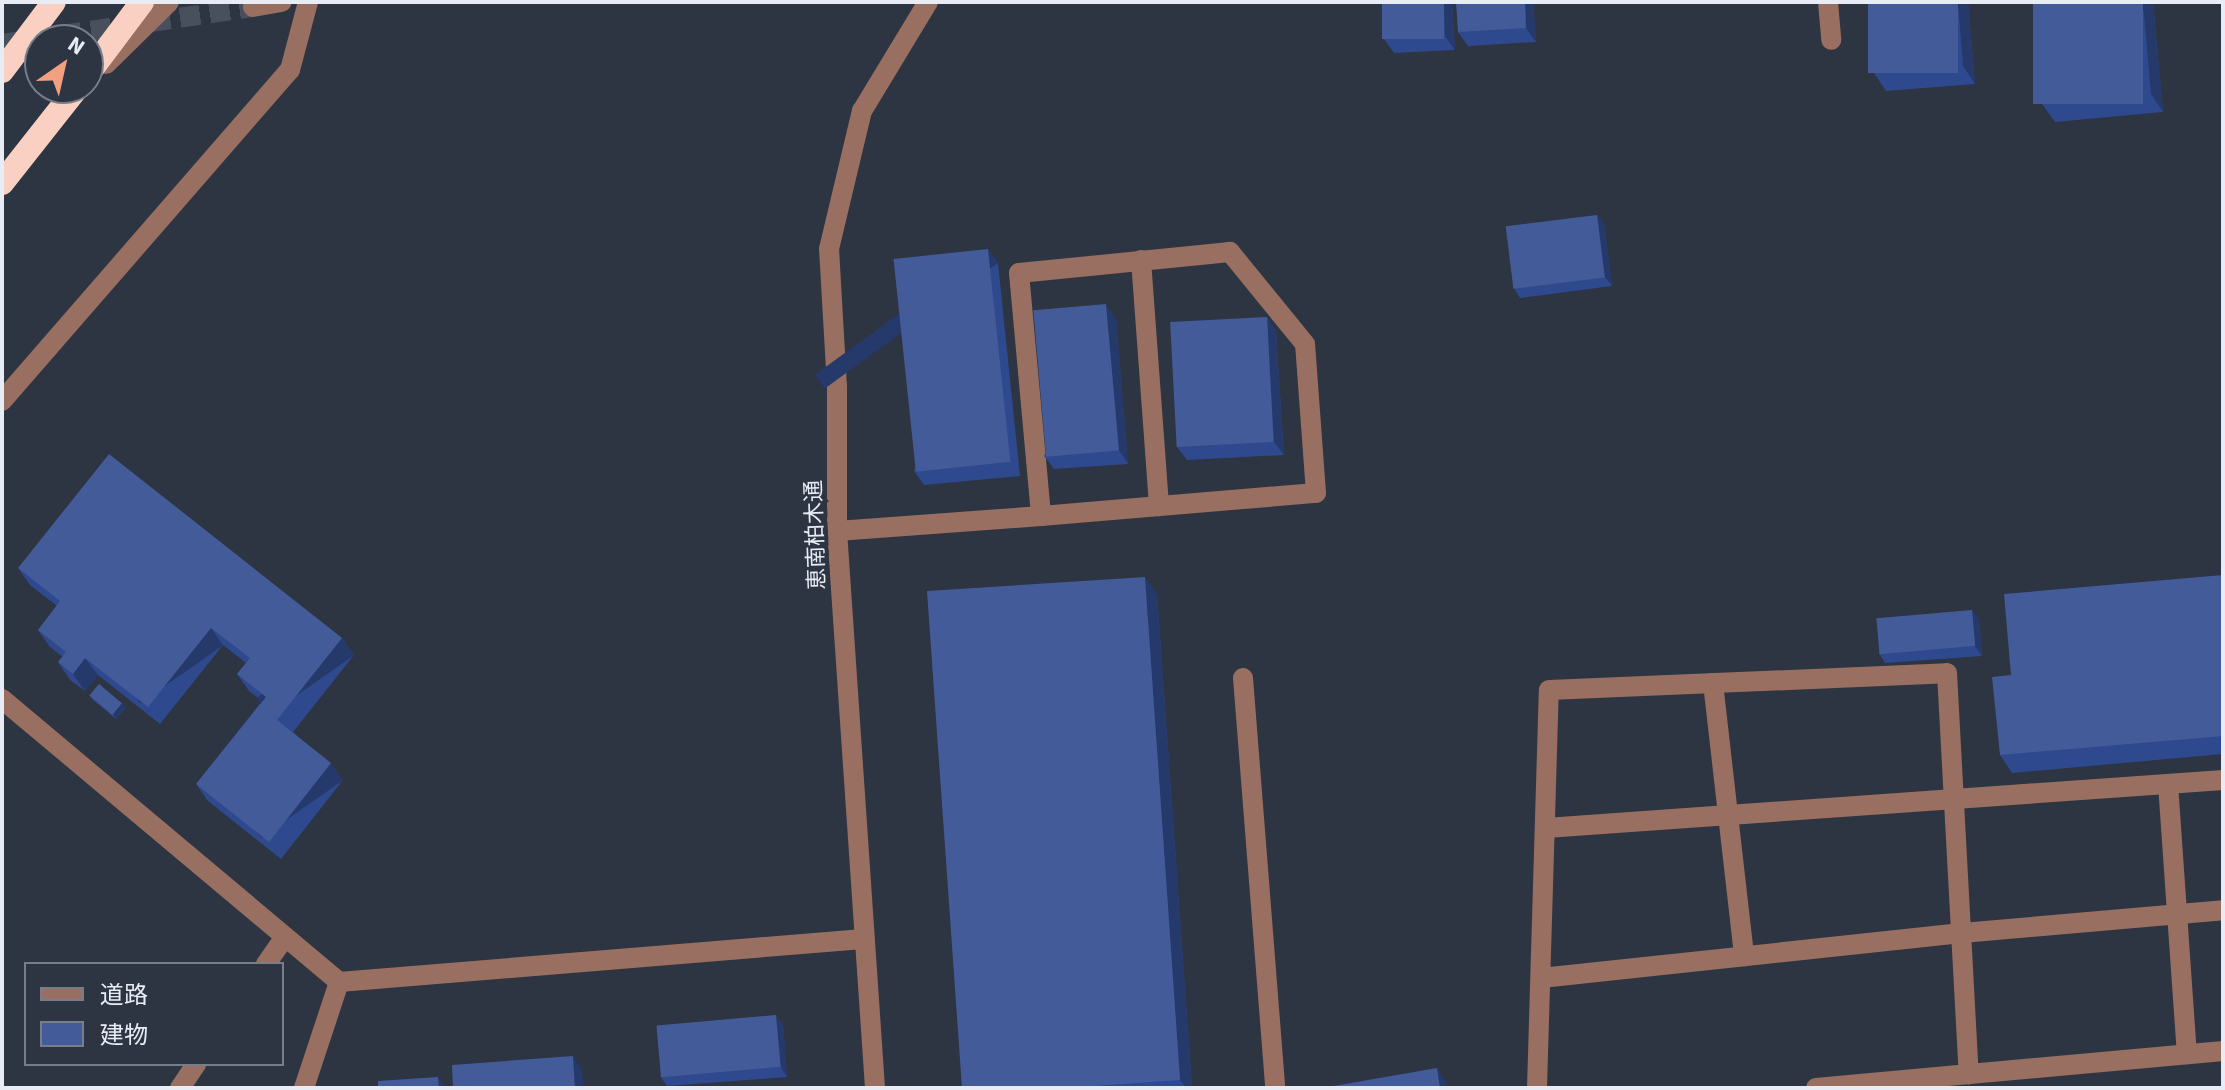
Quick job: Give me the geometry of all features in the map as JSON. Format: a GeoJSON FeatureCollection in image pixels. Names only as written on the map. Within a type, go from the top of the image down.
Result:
{"type":"FeatureCollection","features":[{"type":"Feature","properties":{"kind":"highway"},"geometry":{"type":"LineString","coordinates":[[2,68],[54,2]]}},
{"type":"Feature","properties":{"kind":"highway"},"geometry":{"type":"LineString","coordinates":[[104,53],[142,2]]}},
{"type":"Feature","properties":{"kind":"highway"},"geometry":{"type":"LineString","coordinates":[[2,183],[66,104]]}},
{"type":"Feature","properties":{"kind":"street"},"geometry":{"type":"LineString","coordinates":[[2,68],[44,2]]}},
{"type":"Feature","properties":{"kind":"street"},"geometry":{"type":"LineString","coordinates":[[104,65],[169,2]]}},
{"type":"Feature","properties":{"kind":"street"},"geometry":{"type":"LineString","coordinates":[[253,7],[282,2]]}},
{"type":"Feature","properties":{"kind":"street"},"geometry":{"type":"LineString","coordinates":[[2,401],[290,70],[308,2]]}},
{"type":"Feature","properties":{"kind":"street","name":"恵南柏木通"},"geometry":{"type":"LineString","coordinates":[[875,1088],[837,531],[837,387],[829,249],[862,111],[928,2]]}},
{"type":"Feature","properties":{"kind":"street"},"geometry":{"type":"LineString","coordinates":[[1828,2],[1831,40]]}},
{"type":"Feature","properties":{"kind":"street"},"geometry":{"type":"LineString","coordinates":[[837,531],[1041,516],[1316,493],[1305,344],[1230,252],[1019,273],[1041,516]]}},
{"type":"Feature","properties":{"kind":"street"},"geometry":{"type":"LineString","coordinates":[[1141,260],[1159,506]]}},
{"type":"Feature","properties":{"kind":"street"},"geometry":{"type":"LineString","coordinates":[[1537,1088],[1549,690],[1947,673],[1969,1074]]}},
{"type":"Feature","properties":{"kind":"street"},"geometry":{"type":"LineString","coordinates":[[1243,678],[1275,1088]]}},
{"type":"Feature","properties":{"kind":"street"},"geometry":{"type":"LineString","coordinates":[[1713,683],[1744,956]]}},
{"type":"Feature","properties":{"kind":"street"},"geometry":{"type":"LineString","coordinates":[[2,699],[339,982],[863,939]]}},
{"type":"Feature","properties":{"kind":"street"},"geometry":{"type":"LineString","coordinates":[[1546,828],[2223,780]]}},
{"type":"Feature","properties":{"kind":"street"},"geometry":{"type":"LineString","coordinates":[[2168,784],[2187,1054]]}},
{"type":"Feature","properties":{"kind":"street"},"geometry":{"type":"LineString","coordinates":[[1541,978],[1962,933],[2223,910]]}},
{"type":"Feature","properties":{"kind":"street"},"geometry":{"type":"LineString","coordinates":[[267,962],[285,937]]}},
{"type":"Feature","properties":{"kind":"street"},"geometry":{"type":"LineString","coordinates":[[304,1088],[339,982]]}},
{"type":"Feature","properties":{"kind":"street"},"geometry":{"type":"LineString","coordinates":[[1816,1088],[2223,1051]]}},
{"type":"Feature","properties":{"kind":"street"},"geometry":{"type":"LineString","coordinates":[[180,1088],[195,1066]]}},
{"type":"Feature","properties":{"kind":"building"},"geometry":{"type":"Polygon","coordinates":[[[1382,2],[1444,2],[1444,39],[1382,39],[1382,2]]]}},
{"type":"Feature","properties":{"kind":"building"},"geometry":{"type":"Polygon","coordinates":[[[1456,2],[1525,2],[1526,28],[1458,32],[1456,2]]]}},
{"type":"Feature","properties":{"kind":"building"},"geometry":{"type":"Polygon","coordinates":[[[1868,2],[1958,2],[1958,73],[1868,73],[1868,2]]]}},
{"type":"Feature","properties":{"kind":"building"},"geometry":{"type":"Polygon","coordinates":[[[2033,2],[2143,2],[2143,104],[2033,104],[2033,2]]]}},
{"type":"Feature","properties":{"kind":"building"},"geometry":{"type":"Polygon","coordinates":[[[1597,215],[1605,278],[1513,289],[1506,226],[1597,215]]]}},
{"type":"Feature","properties":{"kind":"building"},"geometry":{"type":"Polygon","coordinates":[[[988,249],[1010,462],[916,472],[894,259],[988,249]]]}},
{"type":"Feature","properties":{"kind":"building"},"geometry":{"type":"Polygon","coordinates":[[[1106,304],[1119,450],[1046,457],[1033,310],[1106,304]]]}},
{"type":"Feature","properties":{"kind":"building"},"geometry":{"type":"Polygon","coordinates":[[[1267,317],[1274,442],[1177,447],[1170,322],[1267,317]]]}},
{"type":"Feature","properties":{"kind":"building"},"geometry":{"type":"Polygon","coordinates":[[[109,454],[342,638],[277,720],[331,763],[269,842],[196,784],[266,697],[237,674],[250,658],[211,628],[148,707],[85,658],[73,674],[58,662],[66,652],[38,630],[60,601],[18,568],[109,454]]]}},
{"type":"Feature","properties":{"kind":"building"},"geometry":{"type":"Polygon","coordinates":[[[2223,575],[2223,736],[2000,755],[1992,677],[2011,675],[2004,594],[2223,575]]]}},
{"type":"Feature","properties":{"kind":"building"},"geometry":{"type":"Polygon","coordinates":[[[1145,577],[1180,1080],[1067,1088],[962,1088],[927,591],[1145,577]]]}},
{"type":"Feature","properties":{"kind":"building"},"geometry":{"type":"Polygon","coordinates":[[[1972,610],[1975,646],[1880,654],[1876,618],[1972,610]]]}},
{"type":"Feature","properties":{"kind":"building"},"geometry":{"type":"Polygon","coordinates":[[[99,684],[122,703],[112,715],[89,695],[99,684]]]}},
{"type":"Feature","properties":{"kind":"building"},"geometry":{"type":"Polygon","coordinates":[[[776,1015],[781,1067],[661,1077],[656,1025],[776,1015]]]}},
{"type":"Feature","properties":{"kind":"building"},"geometry":{"type":"Polygon","coordinates":[[[573,1056],[575,1088],[453,1088],[452,1065],[573,1056]]]}},
{"type":"Feature","properties":{"kind":"building"},"geometry":{"type":"Polygon","coordinates":[[[1437,1068],[1440,1088],[1322,1088],[1437,1068]]]}},
{"type":"Feature","properties":{"kind":"building"},"geometry":{"type":"Polygon","coordinates":[[[438,1077],[439,1088],[378,1088],[378,1081],[438,1077]]]}},
{"type":"Feature","properties":{"kind":"tunnel"},"geometry":{"type":"LineString","coordinates":[[2,44],[253,7]]}}]}
